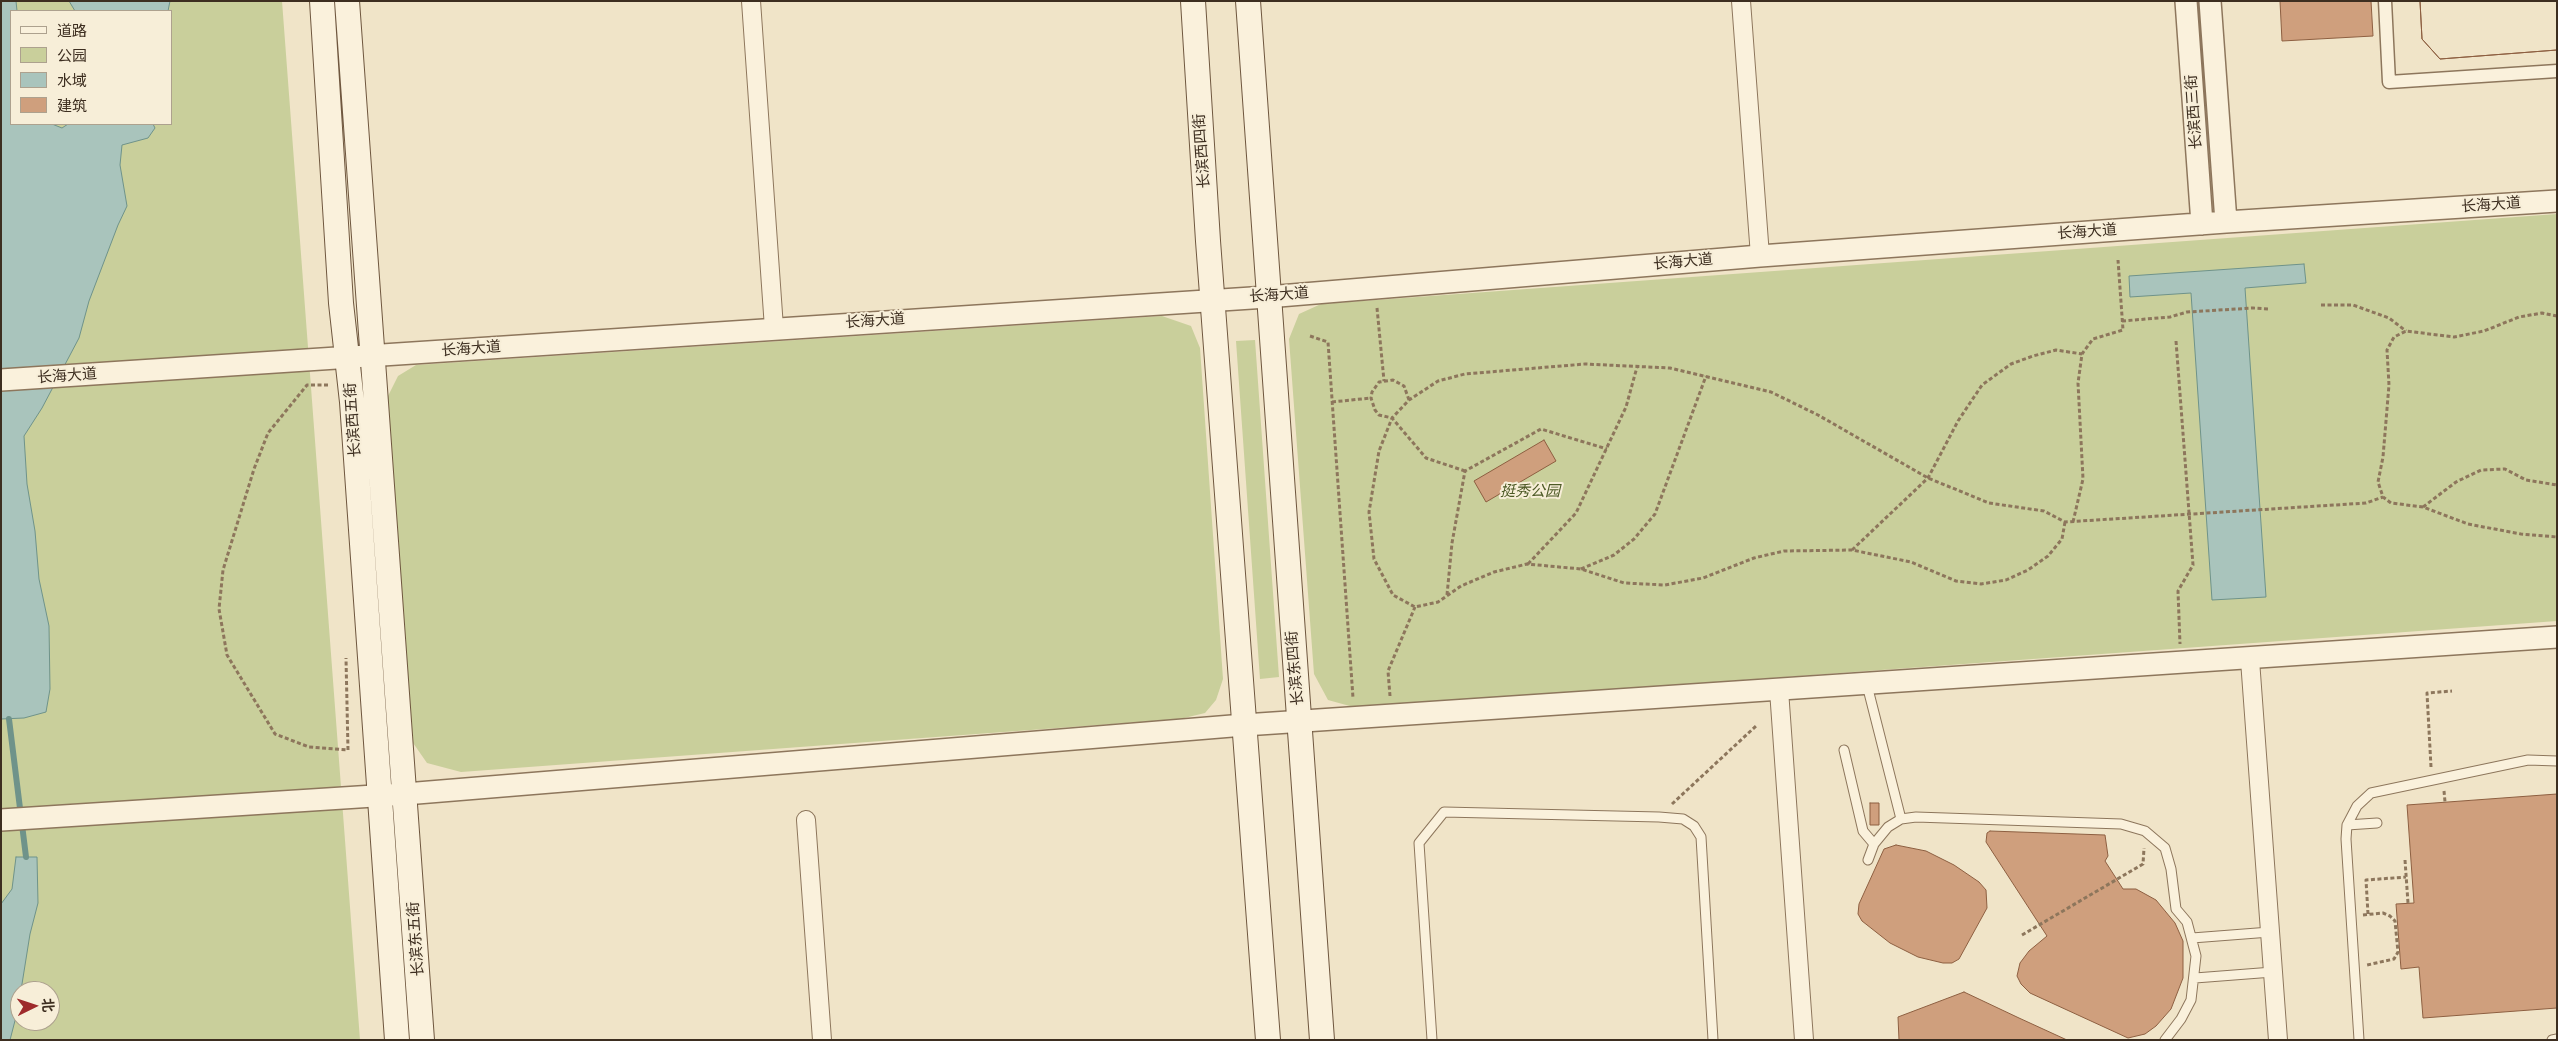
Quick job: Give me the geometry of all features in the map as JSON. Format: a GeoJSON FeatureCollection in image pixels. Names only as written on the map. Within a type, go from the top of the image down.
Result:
{"type":"FeatureCollection","features":[{"type":"Feature","properties":{"kind":"main road","name":"长滨西五街"},"geometry":{"type":"LineString","coordinates":[[322,1],[340,293],[347,357],[383,839]]}},
{"type":"Feature","properties":{"kind":"main road","name":"长滨西五街"},"geometry":{"type":"LineString","coordinates":[[347,1],[409,838]]}},
{"type":"Feature","properties":{"kind":"main road","name":"长滨西四街"},"geometry":{"type":"LineString","coordinates":[[1193,1],[1214,300]]}},
{"type":"Feature","properties":{"kind":"main road"},"geometry":{"type":"LineString","coordinates":[[1248,1],[1267,297]]}},
{"type":"Feature","properties":{"kind":"main road","name":"长滨东四街"},"geometry":{"type":"LineString","coordinates":[[1267,297],[1322,1040]]}},
{"type":"Feature","properties":{"kind":"main road"},"geometry":{"type":"LineString","coordinates":[[1214,300],[1268,1040]]}},
{"type":"Feature","properties":{"kind":"main road","name":"长滨东五街"},"geometry":{"type":"LineString","coordinates":[[409,838],[422,1040]]}},
{"type":"Feature","properties":{"kind":"main road","name":"长滨东五街"},"geometry":{"type":"LineString","coordinates":[[383,839],[397,1040]]}},
{"type":"Feature","properties":{"kind":"street"},"geometry":{"type":"LineString","coordinates":[[751,1],[774,328]]}},
{"type":"Feature","properties":{"kind":"street"},"geometry":{"type":"LineString","coordinates":[[1741,1],[1760,256]]}},
{"type":"Feature","properties":{"kind":"street","name":"长滨西三街"},"geometry":{"type":"LineString","coordinates":[[2186,1],[2202,224]]}},
{"type":"Feature","properties":{"kind":"street","name":"长滨西三街"},"geometry":{"type":"LineString","coordinates":[[2210,1],[2226,222]]}},
{"type":"Feature","properties":{"kind":"street"},"geometry":{"type":"LineString","coordinates":[[2384,1],[2390,82],[2557,71]]}},
{"type":"Feature","properties":{"kind":"street","name":"长海大道"},"geometry":{"type":"LineString","coordinates":[[1,380],[1267,297],[1760,256],[2226,222],[2557,201]]}},
{"type":"Feature","properties":{"kind":"street"},"geometry":{"type":"LineString","coordinates":[[1,820],[380,796],[1299,721],[2250,660],[2557,638]]}},
{"type":"Feature","properties":{"kind":"street"},"geometry":{"type":"LineString","coordinates":[[2250,660],[2278,1040]]}},
{"type":"Feature","properties":{"kind":"street"},"geometry":{"type":"LineString","coordinates":[[1779,690],[1804,1040]]}},
{"type":"Feature","properties":{"kind":"street"},"geometry":{"type":"LineString","coordinates":[[806,820],[822,1040]]}},
{"type":"Feature","properties":{"kind":"lane"},"geometry":{"type":"LineString","coordinates":[[1867,684],[1901,818]]}},
{"type":"Feature","properties":{"kind":"lane"},"geometry":{"type":"LineString","coordinates":[[1844,750],[1863,831],[1874,844]]}},
{"type":"Feature","properties":{"kind":"lane"},"geometry":{"type":"LineString","coordinates":[[2359,1040],[2346,839],[2348,825],[2357,806],[2371,793],[2528,760],[2557,761]]}},
{"type":"Feature","properties":{"kind":"lane"},"geometry":{"type":"LineString","coordinates":[[1432,1040],[1420,843],[1444,812],[1659,817],[1683,819],[1694,826],[1701,837],[1713,1040]]}},
{"type":"Feature","properties":{"kind":"lane"},"geometry":{"type":"LineString","coordinates":[[1868,860],[1874,844],[1888,827],[1901,818],[2120,824],[2145,831],[2165,848],[2171,869],[2176,909],[2186,922],[2196,956],[2191,1000],[2181,1020],[2165,1040]]}},
{"type":"Feature","properties":{"kind":"lane"},"geometry":{"type":"LineString","coordinates":[[2348,825],[2377,823]]}},
{"type":"Feature","properties":{"kind":"lane"},"geometry":{"type":"LineString","coordinates":[[2192,938],[2270,932]]}},
{"type":"Feature","properties":{"kind":"lane"},"geometry":{"type":"LineString","coordinates":[[2195,978],[2273,972]]}},
{"type":"Feature","properties":{"kind":"lane"},"geometry":{"type":"LineString","coordinates":[[2552,1040],[2557,1039]]}},
{"type":"Feature","properties":{"kind":"path"},"geometry":{"type":"LineString","coordinates":[[2073,522],[2083,479],[2078,383],[2082,354],[2093,339],[2123,330],[2118,260]]}},
{"type":"Feature","properties":{"kind":"path"},"geometry":{"type":"LineString","coordinates":[[1375,288],[1384,380]]}},
{"type":"Feature","properties":{"kind":"path"},"geometry":{"type":"LineString","coordinates":[[2321,305],[2353,305],[2389,318],[2406,331],[2454,337],[2484,331],[2518,317],[2542,313],[2557,316]]}},
{"type":"Feature","properties":{"kind":"path"},"geometry":{"type":"LineString","coordinates":[[2122,320],[2170,317],[2187,312],[2254,308],[2269,309]]}},
{"type":"Feature","properties":{"kind":"path"},"geometry":{"type":"LineString","coordinates":[[2406,331],[2394,337],[2387,350],[2389,385],[2383,457],[2378,482],[2383,497],[2390,503],[2423,507],[2468,524],[2520,534],[2557,537]]}},
{"type":"Feature","properties":{"kind":"path"},"geometry":{"type":"LineString","coordinates":[[1310,336],[1328,342],[1352,698]]}},
{"type":"Feature","properties":{"kind":"path"},"geometry":{"type":"LineString","coordinates":[[2176,341],[2193,564],[2178,591],[2181,664]]}},
{"type":"Feature","properties":{"kind":"path"},"geometry":{"type":"LineString","coordinates":[[1852,550],[1928,478],[1958,421],[1982,385],[2010,364],[2033,356],[2056,350],[2082,354]]}},
{"type":"Feature","properties":{"kind":"path"},"geometry":{"type":"LineString","coordinates":[[2065,522],[2062,539],[2048,556],[2028,570],[2006,580],[1981,584],[1956,581],[1911,562],[1852,550],[1784,551],[1754,558],[1703,578],[1665,584],[1624,583],[1580,569],[1528,564],[1494,572],[1461,586],[1438,602],[1415,608],[1393,595],[1374,560],[1369,512],[1379,451],[1392,418],[1409,400],[1438,381],[1465,374],[1585,364],[1670,368],[1771,392],[1818,415],[1928,478],[1989,503],[2044,511],[2065,522],[2366,503],[2383,497]]}},
{"type":"Feature","properties":{"kind":"path"},"geometry":{"type":"LineString","coordinates":[[1528,564],[1576,513],[1626,407],[1637,367]]}},
{"type":"Feature","properties":{"kind":"path"},"geometry":{"type":"LineString","coordinates":[[1580,569],[1614,555],[1634,539],[1655,514],[1706,376]]}},
{"type":"Feature","properties":{"kind":"path"},"geometry":{"type":"LineString","coordinates":[[1409,400],[1408,392],[1400,382],[1384,380],[1375,386],[1371,398],[1379,415],[1392,418],[1426,458],[1466,471],[1541,429],[1607,449]]}},
{"type":"Feature","properties":{"kind":"path"},"geometry":{"type":"LineString","coordinates":[[329,385],[307,385],[268,433],[254,469],[223,570],[219,609],[226,655],[275,734],[309,747],[348,750]]}},
{"type":"Feature","properties":{"kind":"path"},"geometry":{"type":"LineString","coordinates":[[1332,402],[1371,398]]}},
{"type":"Feature","properties":{"kind":"path"},"geometry":{"type":"LineString","coordinates":[[2423,507],[2456,482],[2481,470],[2504,469],[2526,480],[2557,485]]}},
{"type":"Feature","properties":{"kind":"path"},"geometry":{"type":"LineString","coordinates":[[1447,596],[1452,543],[1466,471]]}},
{"type":"Feature","properties":{"kind":"path"},"geometry":{"type":"LineString","coordinates":[[1390,699],[1388,671],[1415,608]]}},
{"type":"Feature","properties":{"kind":"path"},"geometry":{"type":"LineString","coordinates":[[2432,780],[2427,693],[2452,691]]}},
{"type":"Feature","properties":{"kind":"path"},"geometry":{"type":"LineString","coordinates":[[1659,817],[1756,726]]}},
{"type":"Feature","properties":{"kind":"path"},"geometry":{"type":"LineString","coordinates":[[2022,935],[2143,864],[2145,831]]}},
{"type":"Feature","properties":{"kind":"path"},"geometry":{"type":"LineString","coordinates":[[2405,860],[2408,903]]}},
{"type":"Feature","properties":{"kind":"path"},"geometry":{"type":"LineString","coordinates":[[2368,914],[2366,880],[2406,877]]}},
{"type":"Feature","properties":{"kind":"path"},"geometry":{"type":"LineString","coordinates":[[2351,915],[2383,913],[2390,916],[2395,921],[2398,952],[2394,959],[2388,962],[2354,966]]}},
{"type":"Feature","properties":{"kind":"green space"},"geometry":{"type":"Polygon","coordinates":[[[1,1],[282,1],[360,1040],[1,1040],[1,1]]]}},
{"type":"Feature","properties":{"kind":"green space","name":"挺秀公园"},"geometry":{"type":"Polygon","coordinates":[[[2557,214],[2557,621],[1357,708],[1328,700],[1314,674],[1289,339],[1299,314],[1321,304],[2557,214]]]}},
{"type":"Feature","properties":{"kind":"green space"},"geometry":{"type":"Polygon","coordinates":[[[1162,316],[1191,326],[1200,348],[1223,679],[1216,700],[1205,713],[1180,719],[461,772],[427,763],[411,740],[387,398],[398,376],[416,365],[1162,316]]]}},
{"type":"Feature","properties":{"kind":"green space"},"geometry":{"type":"Polygon","coordinates":[[[1255,340],[1279,677],[1260,679],[1236,341],[1255,340]]]}},
{"type":"Feature","properties":{"kind":"water"},"geometry":{"type":"Polygon","coordinates":[[[1,1],[16,1],[17,10],[10,10],[10,125],[54,125],[62,128],[66,125],[154,125],[155,128],[148,138],[122,145],[120,165],[127,206],[89,301],[79,338],[42,408],[24,436],[27,484],[35,531],[39,579],[49,626],[50,689],[46,712],[24,718],[1,719],[1,1]]]}},
{"type":"Feature","properties":{"kind":"water"},"geometry":{"type":"Polygon","coordinates":[[[69,1],[170,1],[168,10],[74,10],[69,1]]]}},
{"type":"Feature","properties":{"kind":"water"},"geometry":{"type":"Polygon","coordinates":[[[2304,264],[2306,283],[2245,288],[2266,597],[2212,600],[2191,293],[2130,297],[2129,276],[2304,264]]]}},
{"type":"Feature","properties":{"kind":"water"},"geometry":{"type":"Polygon","coordinates":[[[16,857],[37,857],[38,903],[30,934],[22,981],[10,981],[10,1031],[12,1031],[10,1040],[1,1040],[1,904],[12,889],[16,857]]]}},
{"type":"Feature","properties":{"kind":"building"},"geometry":{"type":"Polygon","coordinates":[[[2280,1],[2371,1],[2373,36],[2282,41],[2280,1]]]}},
{"type":"Feature","properties":{"kind":"building"},"geometry":{"type":"Polygon","coordinates":[[[2420,1],[2557,1],[2557,50],[2440,59],[2422,39],[2420,1]]]}},
{"type":"Feature","properties":{"kind":"building"},"geometry":{"type":"Polygon","coordinates":[[[2420,1],[2557,1],[2557,50],[2440,59],[2422,39],[2420,1]]]}},
{"type":"Feature","properties":{"kind":"building"},"geometry":{"type":"Polygon","coordinates":[[[1544,440],[1556,461],[1486,502],[1474,481],[1544,440]]]}},
{"type":"Feature","properties":{"kind":"building"},"geometry":{"type":"Polygon","coordinates":[[[2557,794],[2557,1008],[2423,1018],[2419,967],[2401,969],[2396,904],[2414,903],[2407,805],[2557,794]]]}},
{"type":"Feature","properties":{"kind":"building"},"geometry":{"type":"Polygon","coordinates":[[[1870,803],[1879,803],[1879,825],[1870,825],[1870,803]]]}},
{"type":"Feature","properties":{"kind":"building"},"geometry":{"type":"Polygon","coordinates":[[[1990,831],[2105,835],[2108,856],[2105,861],[2123,889],[2136,889],[2156,900],[2175,923],[2183,941],[2183,978],[2171,1009],[2156,1026],[2145,1034],[2128,1038],[2030,993],[2021,984],[2017,976],[2020,963],[2029,951],[2047,936],[1986,842],[1987,833],[1990,831]]]}},
{"type":"Feature","properties":{"kind":"building"},"geometry":{"type":"Polygon","coordinates":[[[1896,845],[1926,851],[1954,865],[1979,882],[1986,890],[1987,908],[1959,959],[1952,963],[1943,963],[1918,957],[1890,943],[1862,921],[1858,914],[1859,904],[1884,849],[1896,845]]]}},
{"type":"Feature","properties":{"kind":"building"},"geometry":{"type":"Polygon","coordinates":[[[1964,992],[2067,1040],[1899,1040],[1898,1017],[1964,992]]]}},
{"type":"Feature","properties":{"kind":"waterway"},"geometry":{"type":"LineString","coordinates":[[9,719],[26,857]]}}]}
